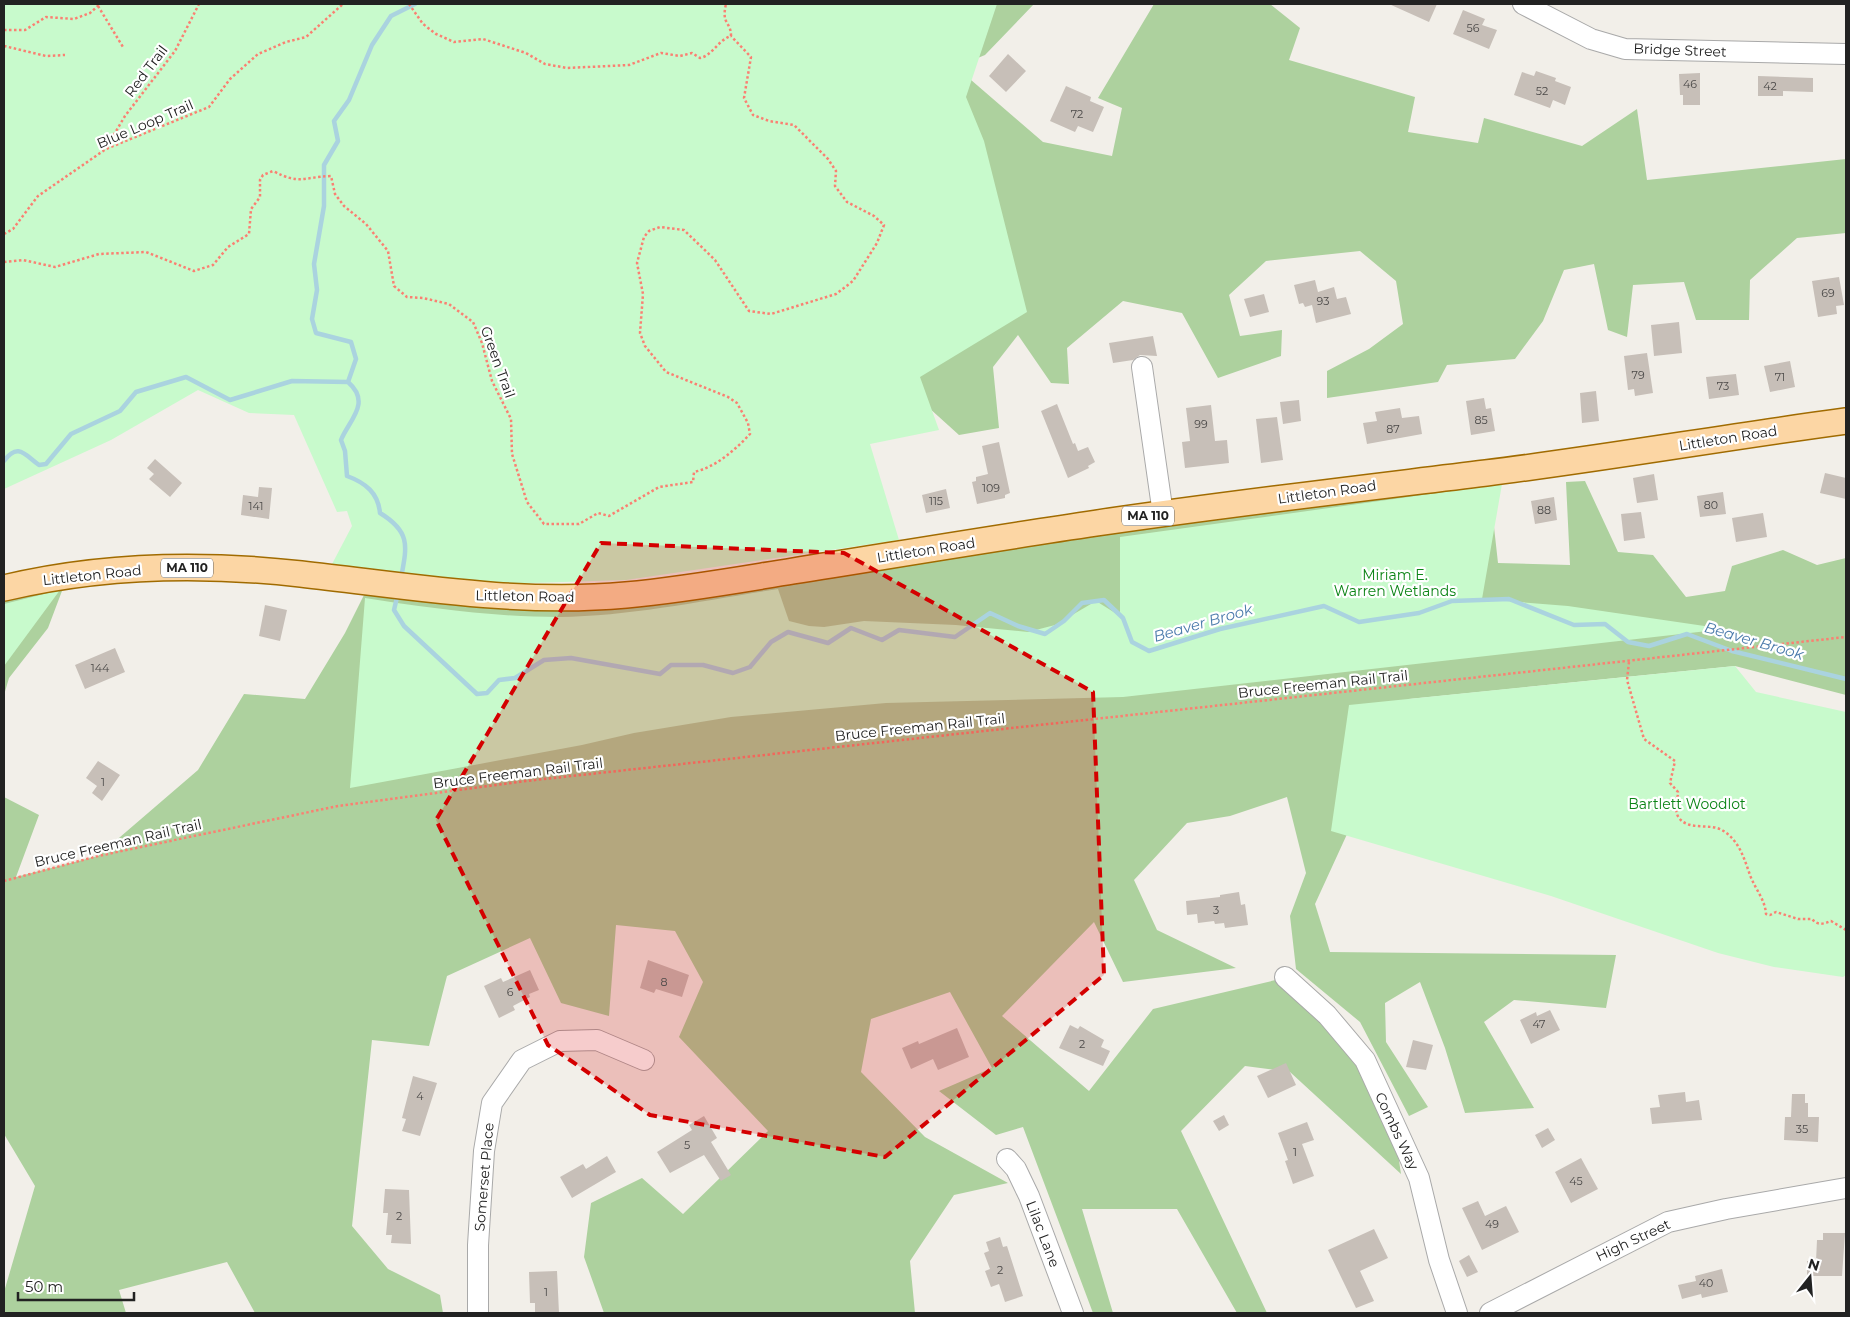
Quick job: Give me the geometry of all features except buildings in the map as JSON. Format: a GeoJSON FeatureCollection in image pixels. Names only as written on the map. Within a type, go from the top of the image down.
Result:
{"type":"FeatureCollection","features":[{"type":"Feature","properties":{"kind":"main road","name":"Littleton Road"},"geometry":{"type":"LineString","coordinates":[[4,588],[68,575],[189,568],[290,573],[448,593],[538,598],[626,595],[718,583],[1163,514],[1338,490],[1488,473],[1846,420]]}},
{"type":"Feature","properties":{"kind":"street","name":"Bridge Street"},"geometry":{"type":"LineString","coordinates":[[1523,4],[1592,40],[1626,48],[1846,54]]}},
{"type":"Feature","properties":{"kind":"street"},"geometry":{"type":"LineString","coordinates":[[1142,367],[1163,514]]}},
{"type":"Feature","properties":{"kind":"street","name":"Combs Way"},"geometry":{"type":"LineString","coordinates":[[1285,977],[1327,1015],[1365,1060],[1419,1178],[1439,1260],[1457,1313]]}},
{"type":"Feature","properties":{"kind":"street","name":"Somerset Place"},"geometry":{"type":"LineString","coordinates":[[478,1313],[478,1245],[483,1161],[492,1103],[522,1060],[560,1042],[597,1040],[644,1060]]}},
{"type":"Feature","properties":{"kind":"street","name":"Lilac Lane"},"geometry":{"type":"LineString","coordinates":[[1007,1159],[1016,1169],[1029,1196],[1072,1313]]}},
{"type":"Feature","properties":{"kind":"street","name":"High Street"},"geometry":{"type":"LineString","coordinates":[[1490,1313],[1668,1222],[1726,1209],[1846,1188]]}},
{"type":"Feature","properties":{"kind":"path","name":"Red Trail"},"geometry":{"type":"LineString","coordinates":[[106,149],[125,116],[174,51],[199,4]]}},
{"type":"Feature","properties":{"kind":"path","name":"Blue Loop Trail"},"geometry":{"type":"LineString","coordinates":[[4,234],[13,230],[38,196],[106,149],[208,107],[230,79],[258,54],[286,42],[306,37],[343,4]]}},
{"type":"Feature","properties":{"kind":"path"},"geometry":{"type":"LineString","coordinates":[[409,4],[423,24],[436,34],[454,42],[483,38],[526,53],[545,64],[567,68],[629,65],[662,53],[680,56],[692,52],[700,58],[706,57],[724,38],[731,36],[731,30],[724,22],[723,16],[726,4]]}},
{"type":"Feature","properties":{"kind":"path"},"geometry":{"type":"LineString","coordinates":[[4,30],[25,30],[46,17],[74,19],[90,13],[99,5],[123,47]]}},
{"type":"Feature","properties":{"kind":"path","name":"Green Trail"},"geometry":{"type":"LineString","coordinates":[[4,262],[23,260],[55,267],[99,254],[146,252],[194,271],[214,265],[228,247],[249,234],[251,210],[260,196],[260,180],[263,175],[272,171],[289,180],[298,181],[312,176],[331,176],[335,194],[344,206],[366,224],[388,251],[394,286],[407,298],[424,298],[449,304],[473,322],[482,343],[492,381],[511,419],[512,454],[527,502],[544,524],[579,524],[598,513],[608,516],[658,487],[693,482],[694,472],[708,469],[740,445],[750,434],[748,423],[736,403],[728,397],[666,372],[645,346],[640,332],[643,294],[637,263],[644,237],[649,231],[660,227],[684,230],[714,260],[748,311],[771,314],[836,294],[853,281],[878,243],[884,224],[874,216],[847,202],[835,186],[836,170],[828,159],[794,124],[769,122],[753,115],[744,98],[751,57],[731,36]]}},
{"type":"Feature","properties":{"kind":"path"},"geometry":{"type":"LineString","coordinates":[[4,46],[46,56],[65,55]]}},
{"type":"Feature","properties":{"kind":"path","name":"Bruce Freeman Rail Trail"},"geometry":{"type":"LineString","coordinates":[[4,881],[98,856],[338,806],[526,780],[1846,637]]}},
{"type":"Feature","properties":{"kind":"path"},"geometry":{"type":"LineString","coordinates":[[1629,662],[1627,680],[1644,739],[1675,761],[1670,783],[1678,792],[1675,809],[1680,819],[1688,825],[1721,829],[1733,838],[1748,862],[1750,875],[1765,905],[1766,914],[1770,915],[1776,912],[1798,919],[1812,919],[1821,924],[1831,921],[1846,930]]}},
{"type":"Feature","properties":{"kind":"highlighted area"},"geometry":{"type":"Polygon","coordinates":[[[601,543],[844,553],[1093,692],[1104,975],[885,1157],[650,1115],[548,1045],[436,820],[601,543]]]}},
{"type":"Feature","properties":{"kind":"green space"},"geometry":{"type":"Polygon","coordinates":[[[4,4],[997,4],[966,97],[984,141],[1027,312],[920,377],[939,430],[870,444],[899,540],[626,580],[497,584],[331,566],[352,526],[347,511],[337,512],[294,415],[249,413],[198,390],[111,440],[4,489],[4,4]]]}},
{"type":"Feature","properties":{"kind":"green space"},"geometry":{"type":"Polygon","coordinates":[[[955,4],[1034,4],[985,55],[956,67],[1043,142],[1112,156],[1122,108],[1098,98],[1154,4],[1270,4],[1300,28],[1289,60],[1415,97],[1408,132],[1478,143],[1484,118],[1582,146],[1637,109],[1647,180],[1846,159],[1846,233],[1797,238],[1750,280],[1749,320],[1696,320],[1684,282],[1633,285],[1627,337],[1608,330],[1594,264],[1564,270],[1543,321],[1515,359],[1447,365],[1438,382],[1327,398],[1327,371],[1369,349],[1403,324],[1396,281],[1360,251],[1266,261],[1229,295],[1240,336],[1282,330],[1281,356],[1218,378],[1182,313],[1123,301],[1067,348],[1069,384],[1051,383],[1018,335],[993,367],[999,428],[959,435],[928,407],[890,407],[955,4]]]}},
{"type":"Feature","properties":{"kind":"green space","name":"Miriam E. Warren Wetlands"},"geometry":{"type":"Polygon","coordinates":[[[1488,473],[1498,563],[1570,565],[1566,482],[1585,481],[1618,552],[1653,555],[1686,597],[1725,591],[1732,566],[1783,550],[1817,565],[1846,558],[1846,695],[1735,666],[1409,699],[1315,904],[1330,952],[1616,955],[1606,1008],[1514,1000],[1484,1022],[1534,1108],[1465,1113],[1445,1048],[1420,982],[1385,1003],[1386,1042],[1428,1107],[1409,1116],[1360,1022],[1296,969],[1290,916],[1306,873],[1287,797],[1230,816],[1187,823],[1134,880],[1157,930],[1236,968],[1123,982],[1094,922],[1002,1016],[1089,1091],[1153,1009],[1280,979],[1327,1015],[1394,1127],[1401,1174],[1290,1072],[1245,1066],[1181,1131],[1267,1313],[1237,1313],[1177,1209],[1082,1209],[1113,1313],[1093,1313],[1023,1127],[996,1135],[939,1091],[992,1068],[950,992],[871,1019],[861,1072],[925,1137],[1008,1183],[954,1195],[910,1261],[915,1313],[604,1313],[584,1257],[591,1203],[642,1178],[683,1214],[768,1131],[679,1037],[703,982],[675,931],[616,925],[609,1016],[561,1003],[530,938],[447,976],[429,1046],[372,1040],[352,1226],[388,1269],[440,1295],[443,1313],[255,1313],[227,1262],[119,1290],[126,1313],[4,1313],[4,1292],[35,1186],[4,1134],[4,797],[39,815],[16,877],[98,856],[198,770],[244,694],[305,699],[345,633],[370,583],[538,598],[1488,473]]]}},
{"type":"Feature","properties":{"kind":"green space","name":"Miriam E. Warren Wetlands"},"geometry":{"type":"Polygon","coordinates":[[[1502,484],[1482,599],[1568,606],[1725,629],[1123,697],[886,703],[731,717],[634,733],[582,745],[350,788],[365,598],[462,611],[559,617],[641,611],[778,589],[789,621],[809,626],[824,627],[864,621],[956,625],[1028,632],[1055,625],[1096,601],[1120,616],[1120,537],[1502,484]]]}},
{"type":"Feature","properties":{"kind":"green space"},"geometry":{"type":"Polygon","coordinates":[[[68,575],[48,628],[9,678],[4,695],[4,588],[68,575]]]}},
{"type":"Feature","properties":{"kind":"green space"},"geometry":{"type":"Polygon","coordinates":[[[60,590],[4,666],[4,604],[60,590]]]}},
{"type":"Feature","properties":{"kind":"green space","name":"Bartlett Woodlot"},"geometry":{"type":"Polygon","coordinates":[[[1735,666],[1756,692],[1846,712],[1846,975],[1843,977],[1774,967],[1718,953],[1551,896],[1331,831],[1349,705],[1735,666]]]}},
{"type":"Feature","properties":{"kind":"waterway"},"geometry":{"type":"LineString","coordinates":[[348,382],[356,359],[351,342],[316,333],[312,319],[317,290],[314,264],[324,206],[324,165],[338,141],[334,121],[349,100],[372,45],[391,16],[415,4]]}},
{"type":"Feature","properties":{"kind":"waterway","name":"Beaver Brook"},"geometry":{"type":"LineString","coordinates":[[4,461],[13,452],[18,451],[39,465],[46,464],[71,434],[120,411],[136,392],[186,377],[230,400],[292,381],[348,382],[355,390],[358,404],[341,440],[345,451],[347,476],[360,482],[374,494],[380,513],[390,520],[402,533],[405,557],[401,578]]}},
{"type":"Feature","properties":{"kind":"waterway","name":"Beaver Brook"},"geometry":{"type":"LineString","coordinates":[[398,593],[394,610],[404,626],[477,694],[487,693],[499,680],[515,678],[544,660],[571,658],[660,674],[671,665],[703,665],[733,673],[750,667],[771,642],[788,632],[828,643],[851,628],[882,640],[899,630],[955,637],[990,613],[1018,626],[1045,634],[1064,621],[1082,603],[1104,600],[1123,618],[1132,642],[1149,651],[1220,629],[1324,606],[1359,622],[1419,613],[1452,601],[1509,599],[1574,625],[1605,624],[1628,642],[1649,646],[1687,634],[1732,651],[1846,679]]}}]}
